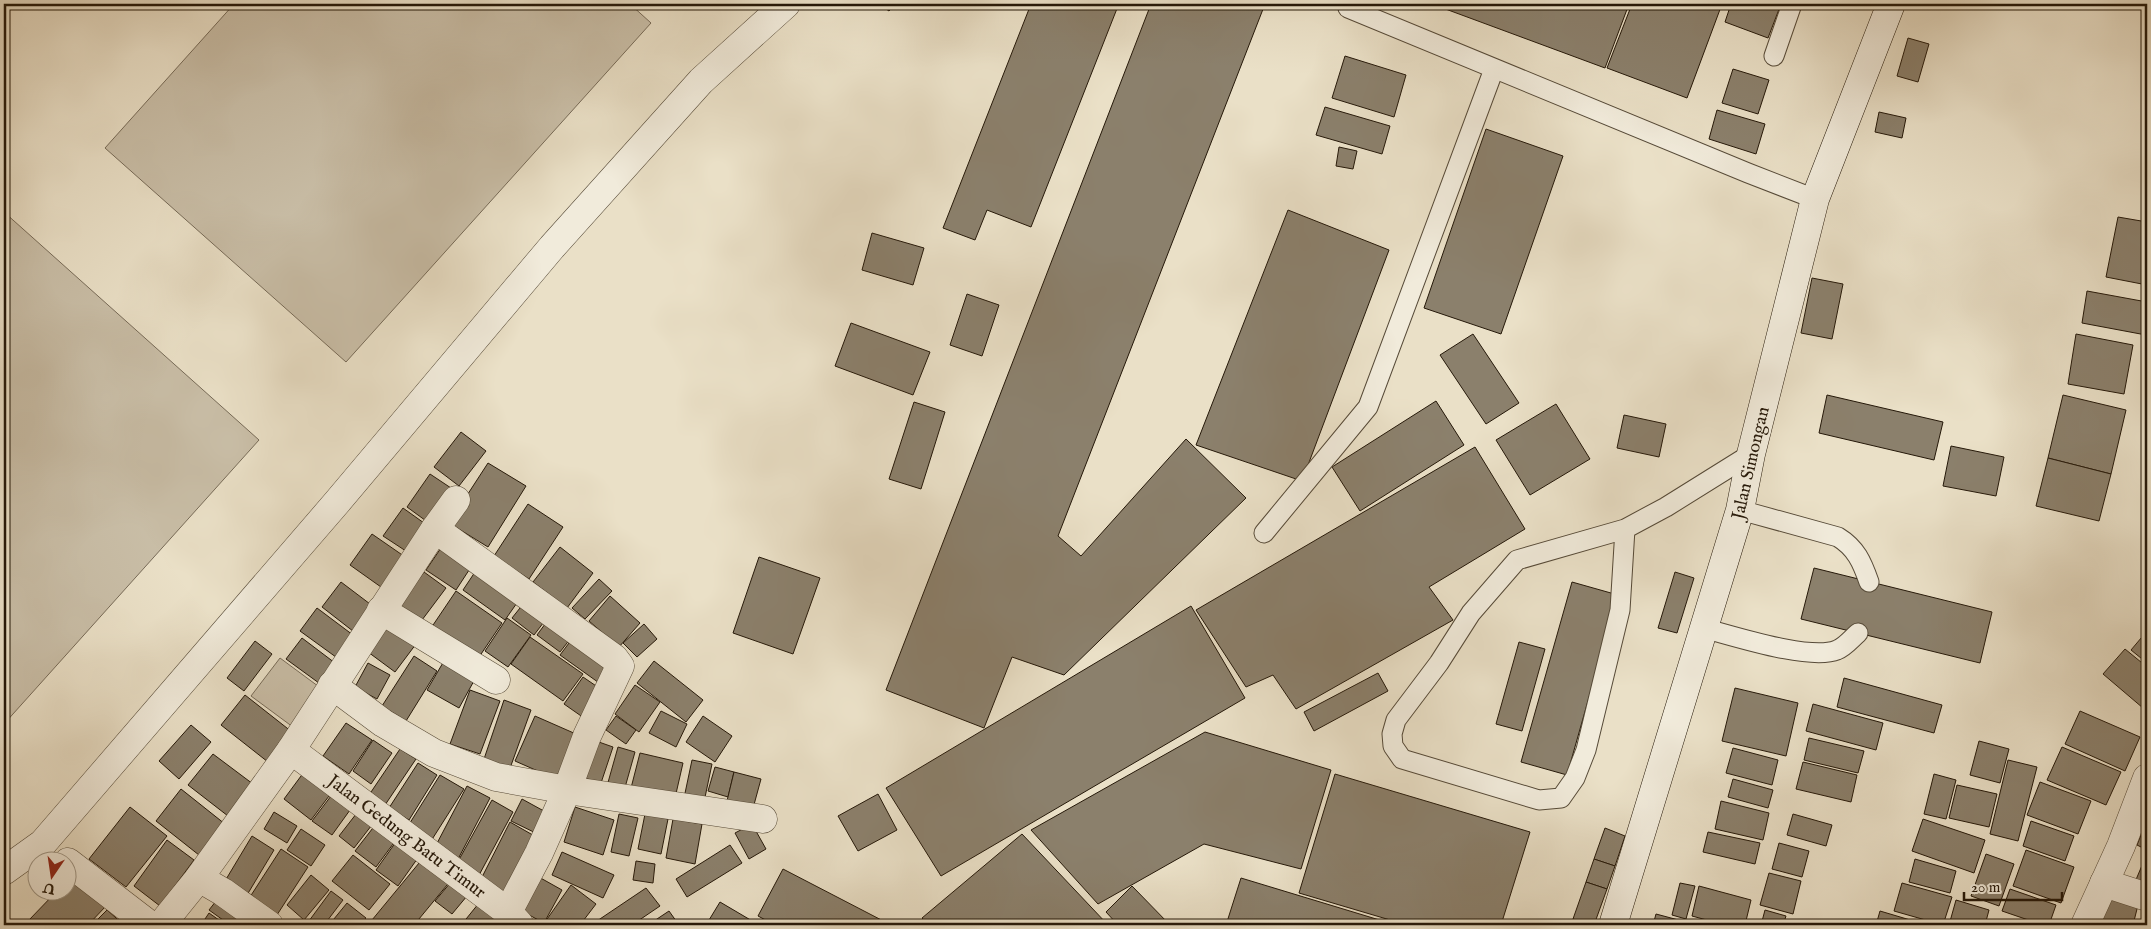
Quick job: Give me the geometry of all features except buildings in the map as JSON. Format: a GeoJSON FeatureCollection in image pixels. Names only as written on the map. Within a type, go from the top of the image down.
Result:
{"type":"FeatureCollection","features":[{"type":"Feature","properties":{"kind":"street"},"geometry":{"type":"LineString","coordinates":[[4,871],[43,843],[338,502],[552,247],[702,81],[786,4]]}},
{"type":"Feature","properties":{"kind":"street","name":"Jalan Simongan"},"geometry":{"type":"LineString","coordinates":[[1613,925],[1740,510],[1751,454],[1816,199],[1892,4]]}},
{"type":"Feature","properties":{"kind":"street"},"geometry":{"type":"LineString","coordinates":[[161,925],[199,878],[291,750],[381,610],[456,500]]}},
{"type":"Feature","properties":{"kind":"street"},"geometry":{"type":"LineString","coordinates":[[435,529],[618,661],[620,666],[620,670],[587,736],[514,919]]}},
{"type":"Feature","properties":{"kind":"street"},"geometry":{"type":"LineString","coordinates":[[381,610],[496,680]]}},
{"type":"Feature","properties":{"kind":"street"},"geometry":{"type":"LineString","coordinates":[[332,685],[384,723],[434,753],[496,777],[567,790],[763,819]]}},
{"type":"Feature","properties":{"kind":"street","name":"Jalan Gedung Batu Timur"},"geometry":{"type":"LineString","coordinates":[[291,750],[514,919]]}},
{"type":"Feature","properties":{"kind":"street"},"geometry":{"type":"LineString","coordinates":[[2085,925],[2121,846],[2147,778]]}},
{"type":"Feature","properties":{"kind":"street"},"geometry":{"type":"LineString","coordinates":[[78,869],[150,925]]}},
{"type":"Feature","properties":{"kind":"street"},"geometry":{"type":"LineString","coordinates":[[199,878],[223,892],[269,925]]}},
{"type":"Feature","properties":{"kind":"street"},"geometry":{"type":"LineString","coordinates":[[2104,883],[2147,897]]}},
{"type":"Feature","properties":{"kind":"lane"},"geometry":{"type":"LineString","coordinates":[[1774,56],[1792,4]]}},
{"type":"Feature","properties":{"kind":"lane"},"geometry":{"type":"LineString","coordinates":[[1348,8],[1748,173],[1816,199]]}},
{"type":"Feature","properties":{"kind":"lane"},"geometry":{"type":"LineString","coordinates":[[1264,532],[1368,407],[1494,69]]}},
{"type":"Feature","properties":{"kind":"lane"},"geometry":{"type":"LineString","coordinates":[[1624,529],[1620,610],[1586,750],[1575,778],[1561,798],[1539,800],[1402,759],[1392,746],[1392,734],[1396,720],[1439,663],[1471,613],[1517,560],[1624,529],[1666,508],[1751,454]]}},
{"type":"Feature","properties":{"kind":"lane"},"geometry":{"type":"LineString","coordinates":[[1740,510],[1838,536],[1849,544],[1860,558],[1869,582]]}},
{"type":"Feature","properties":{"kind":"lane"},"geometry":{"type":"LineString","coordinates":[[1703,628],[1805,653],[1838,650],[1858,633]]}},
{"type":"Feature","properties":{"kind":"shaded area"},"geometry":{"type":"Polygon","coordinates":[[[234,4],[630,4],[651,23],[346,362],[105,148],[234,4]]]}},
{"type":"Feature","properties":{"kind":"shaded area"},"geometry":{"type":"Polygon","coordinates":[[[4,212],[259,440],[4,724],[4,212]]]}},
{"type":"Feature","properties":{"kind":"shaded area"},"geometry":{"type":"Polygon","coordinates":[[[280,658],[326,692],[297,730],[251,696],[280,658]]]}}]}
